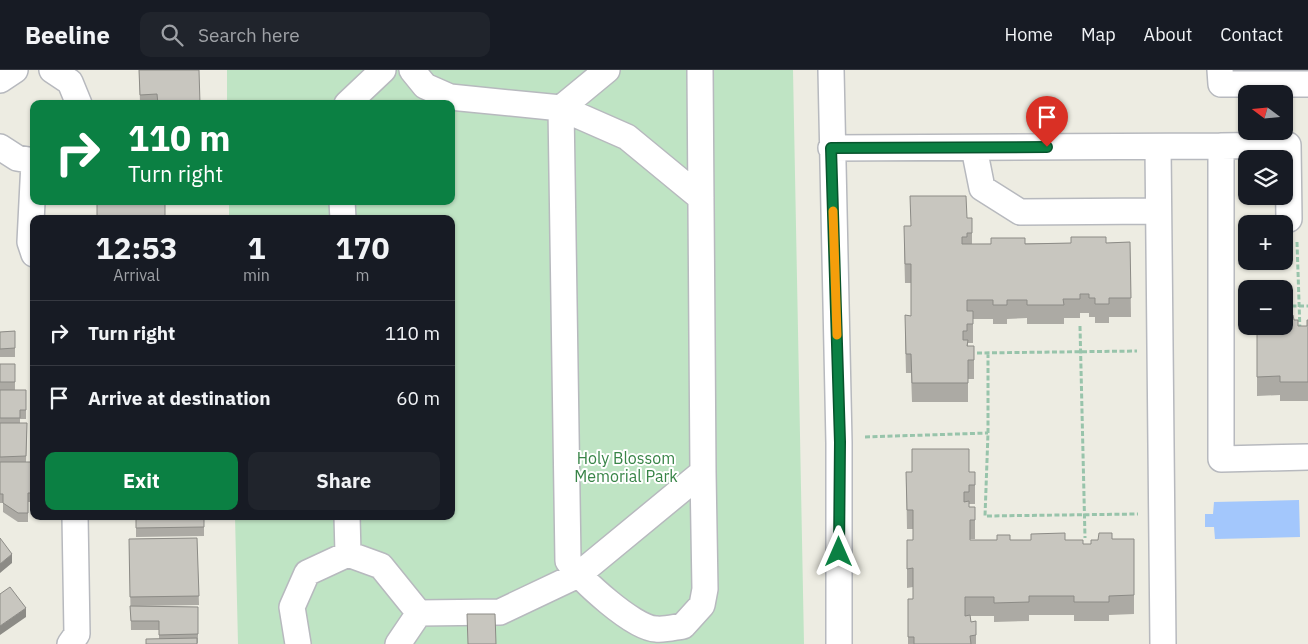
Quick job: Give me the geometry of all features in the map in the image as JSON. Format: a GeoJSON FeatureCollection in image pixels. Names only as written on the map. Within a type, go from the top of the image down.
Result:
{"type":"FeatureCollection","features":[{"type":"Feature","properties":{"kind":"street"},"geometry":{"type":"LineString","coordinates":[[0,80],[14,70]]}},
{"type":"Feature","properties":{"kind":"street"},"geometry":{"type":"LineString","coordinates":[[52,70],[70,82],[77,100]]}},
{"type":"Feature","properties":{"kind":"street"},"geometry":{"type":"LineString","coordinates":[[351,100],[383,70]]}},
{"type":"Feature","properties":{"kind":"street"},"geometry":{"type":"LineString","coordinates":[[412,70],[425,86],[450,96],[560,108],[627,136],[701,198]]}},
{"type":"Feature","properties":{"kind":"street"},"geometry":{"type":"LineString","coordinates":[[560,108],[607,70]]}},
{"type":"Feature","properties":{"kind":"street"},"geometry":{"type":"LineString","coordinates":[[560,108],[568,561],[578,575],[627,616],[655,629],[683,626],[702,605],[705,589],[700,70]]}},
{"type":"Feature","properties":{"kind":"street"},"geometry":{"type":"LineString","coordinates":[[831,70],[831,148],[840,442],[839,644]]}},
{"type":"Feature","properties":{"kind":"street"},"geometry":{"type":"LineString","coordinates":[[1220,70],[1221,84],[1308,84]]}},
{"type":"Feature","properties":{"kind":"street"},"geometry":{"type":"LineString","coordinates":[[831,148],[1288,145],[1289,215]]}},
{"type":"Feature","properties":{"kind":"street"},"geometry":{"type":"LineString","coordinates":[[1221,146],[1222,459],[1308,457]]}},
{"type":"Feature","properties":{"kind":"street"},"geometry":{"type":"LineString","coordinates":[[0,147],[17,158],[30,160]]}},
{"type":"Feature","properties":{"kind":"street"},"geometry":{"type":"LineString","coordinates":[[1158,147],[1157,211],[1163,644]]}},
{"type":"Feature","properties":{"kind":"street"},"geometry":{"type":"LineString","coordinates":[[974,148],[982,188],[1020,212],[1157,211]]}},
{"type":"Feature","properties":{"kind":"street"},"geometry":{"type":"LineString","coordinates":[[419,613],[500,612],[578,575],[703,472]]}},
{"type":"Feature","properties":{"kind":"street"},"geometry":{"type":"LineString","coordinates":[[70,644],[77,634],[75,520]]}},
{"type":"Feature","properties":{"kind":"street"},"geometry":{"type":"LineString","coordinates":[[347,520],[348,554]]}},
{"type":"Feature","properties":{"kind":"street"},"geometry":{"type":"LineString","coordinates":[[298,644],[292,607],[307,573],[348,554],[381,566],[419,613]]}},
{"type":"Feature","properties":{"kind":"street"},"geometry":{"type":"LineString","coordinates":[[398,644],[419,613]]}},
{"type":"Feature","properties":{"kind":"path"},"geometry":{"type":"LineString","coordinates":[[1293,230],[1297,241],[1300,334]]}},
{"type":"Feature","properties":{"kind":"path"},"geometry":{"type":"LineString","coordinates":[[1293,306],[1308,306]]}},
{"type":"Feature","properties":{"kind":"path"},"geometry":{"type":"LineString","coordinates":[[1080,326],[1083,353],[1085,538]]}},
{"type":"Feature","properties":{"kind":"path"},"geometry":{"type":"LineString","coordinates":[[977,353],[1083,353],[1159,350]]}},
{"type":"Feature","properties":{"kind":"path"},"geometry":{"type":"LineString","coordinates":[[988,353],[985,516],[1161,513]]}},
{"type":"Feature","properties":{"kind":"path"},"geometry":{"type":"LineString","coordinates":[[866,437],[988,433]]}},
{"type":"Feature","properties":{"kind":"green space","name":"Holy Blossom Memorial Park"},"geometry":{"type":"Polygon","coordinates":[[[227,70],[793,70],[804,644],[238,644],[235,520],[455,520],[455,215],[229,215],[229,205],[455,205],[455,100],[227,100],[227,70]]]}},
{"type":"Feature","properties":{"kind":"water"},"geometry":{"type":"Polygon","coordinates":[[[1299,500],[1300,537],[1215,539],[1214,527],[1205,527],[1205,514],[1213,514],[1214,502],[1299,500]]]}},
{"type":"Feature","properties":{"kind":"building"},"geometry":{"type":"Polygon","coordinates":[[[139,70],[199,70],[200,100],[158,100],[157,94],[140,95],[139,70]]]}},
{"type":"Feature","properties":{"kind":"building"},"geometry":{"type":"Polygon","coordinates":[[[910,196],[966,196],[967,218],[972,218],[972,233],[967,233],[967,237],[962,237],[962,244],[991,244],[991,238],[1025,238],[1025,244],[1071,243],[1071,237],[1106,237],[1106,243],[1130,242],[1131,298],[1109,298],[1109,304],[1095,304],[1095,298],[1089,298],[1089,294],[1080,294],[1080,299],[1063,299],[1064,305],[1027,305],[1027,300],[1007,300],[1007,305],[993,305],[993,300],[967,300],[967,311],[973,311],[973,324],[967,324],[967,331],[963,331],[963,340],[968,340],[967,346],[974,346],[974,360],[968,360],[968,383],[912,383],[911,354],[906,354],[905,315],[911,316],[911,264],[905,264],[904,226],[911,226],[910,196]]]}},
{"type":"Feature","properties":{"kind":"building"},"geometry":{"type":"Polygon","coordinates":[[[97,205],[165,205],[165,215],[97,215],[97,205]]]}},
{"type":"Feature","properties":{"kind":"building"},"geometry":{"type":"Polygon","coordinates":[[[1293,315],[1294,320],[1298,320],[1298,326],[1307,326],[1308,320],[1308,382],[1280,382],[1280,376],[1257,377],[1257,335],[1293,335],[1293,315]]]}},
{"type":"Feature","properties":{"kind":"building"},"geometry":{"type":"Polygon","coordinates":[[[15,331],[15,348],[0,349],[0,332],[15,331]]]}},
{"type":"Feature","properties":{"kind":"building"},"geometry":{"type":"Polygon","coordinates":[[[0,364],[15,364],[15,382],[0,382],[0,364]]]}},
{"type":"Feature","properties":{"kind":"building"},"geometry":{"type":"Polygon","coordinates":[[[0,390],[26,390],[26,410],[20,410],[20,418],[0,418],[0,390]]]}},
{"type":"Feature","properties":{"kind":"building"},"geometry":{"type":"Polygon","coordinates":[[[0,423],[27,423],[26,456],[0,457],[0,423]]]}},
{"type":"Feature","properties":{"kind":"building"},"geometry":{"type":"Polygon","coordinates":[[[912,449],[969,449],[969,472],[975,472],[975,485],[969,485],[969,492],[964,492],[964,502],[969,501],[969,507],[975,507],[975,520],[970,520],[970,540],[997,540],[997,535],[1010,535],[1010,540],[1031,540],[1031,534],[1065,533],[1065,540],[1083,540],[1083,544],[1091,544],[1091,540],[1098,540],[1099,533],[1112,533],[1112,539],[1134,539],[1134,595],[1109,596],[1109,602],[1074,602],[1074,596],[1029,596],[1029,602],[994,603],[994,597],[965,597],[965,616],[970,615],[971,622],[976,621],[976,635],[970,636],[971,644],[914,644],[914,637],[908,637],[908,599],[913,599],[913,568],[907,569],[907,540],[913,540],[913,510],[907,510],[906,472],[912,472],[912,449]]]}},
{"type":"Feature","properties":{"kind":"building"},"geometry":{"type":"Polygon","coordinates":[[[0,462],[30,462],[28,513],[18,513],[3,503],[3,494],[0,494],[0,462]]]}},
{"type":"Feature","properties":{"kind":"building"},"geometry":{"type":"Polygon","coordinates":[[[136,520],[204,520],[204,527],[136,528],[136,520]]]}},
{"type":"Feature","properties":{"kind":"building"},"geometry":{"type":"Polygon","coordinates":[[[0,538],[12,554],[0,564],[0,538]]]}},
{"type":"Feature","properties":{"kind":"building"},"geometry":{"type":"Polygon","coordinates":[[[197,538],[199,596],[130,597],[129,539],[197,538]]]}},
{"type":"Feature","properties":{"kind":"building"},"geometry":{"type":"Polygon","coordinates":[[[10,587],[26,608],[0,626],[0,594],[10,587]]]}},
{"type":"Feature","properties":{"kind":"building"},"geometry":{"type":"Polygon","coordinates":[[[130,606],[198,607],[198,634],[159,635],[159,621],[131,621],[130,606]]]}},
{"type":"Feature","properties":{"kind":"building"},"geometry":{"type":"Polygon","coordinates":[[[467,614],[495,614],[496,644],[468,644],[467,614]]]}},
{"type":"Feature","properties":{"kind":"building"},"geometry":{"type":"Polygon","coordinates":[[[197,638],[197,644],[146,644],[146,639],[197,638]]]}},
{"type":"Feature","properties":{"kind":"slow traffic"},"geometry":{"type":"LineString","coordinates":[[833,211],[837,335]]}},
{"type":"Feature","properties":{"kind":"route"},"geometry":{"type":"LineString","coordinates":[[839,552],[840,442],[831,148],[1047,147]]}}]}
